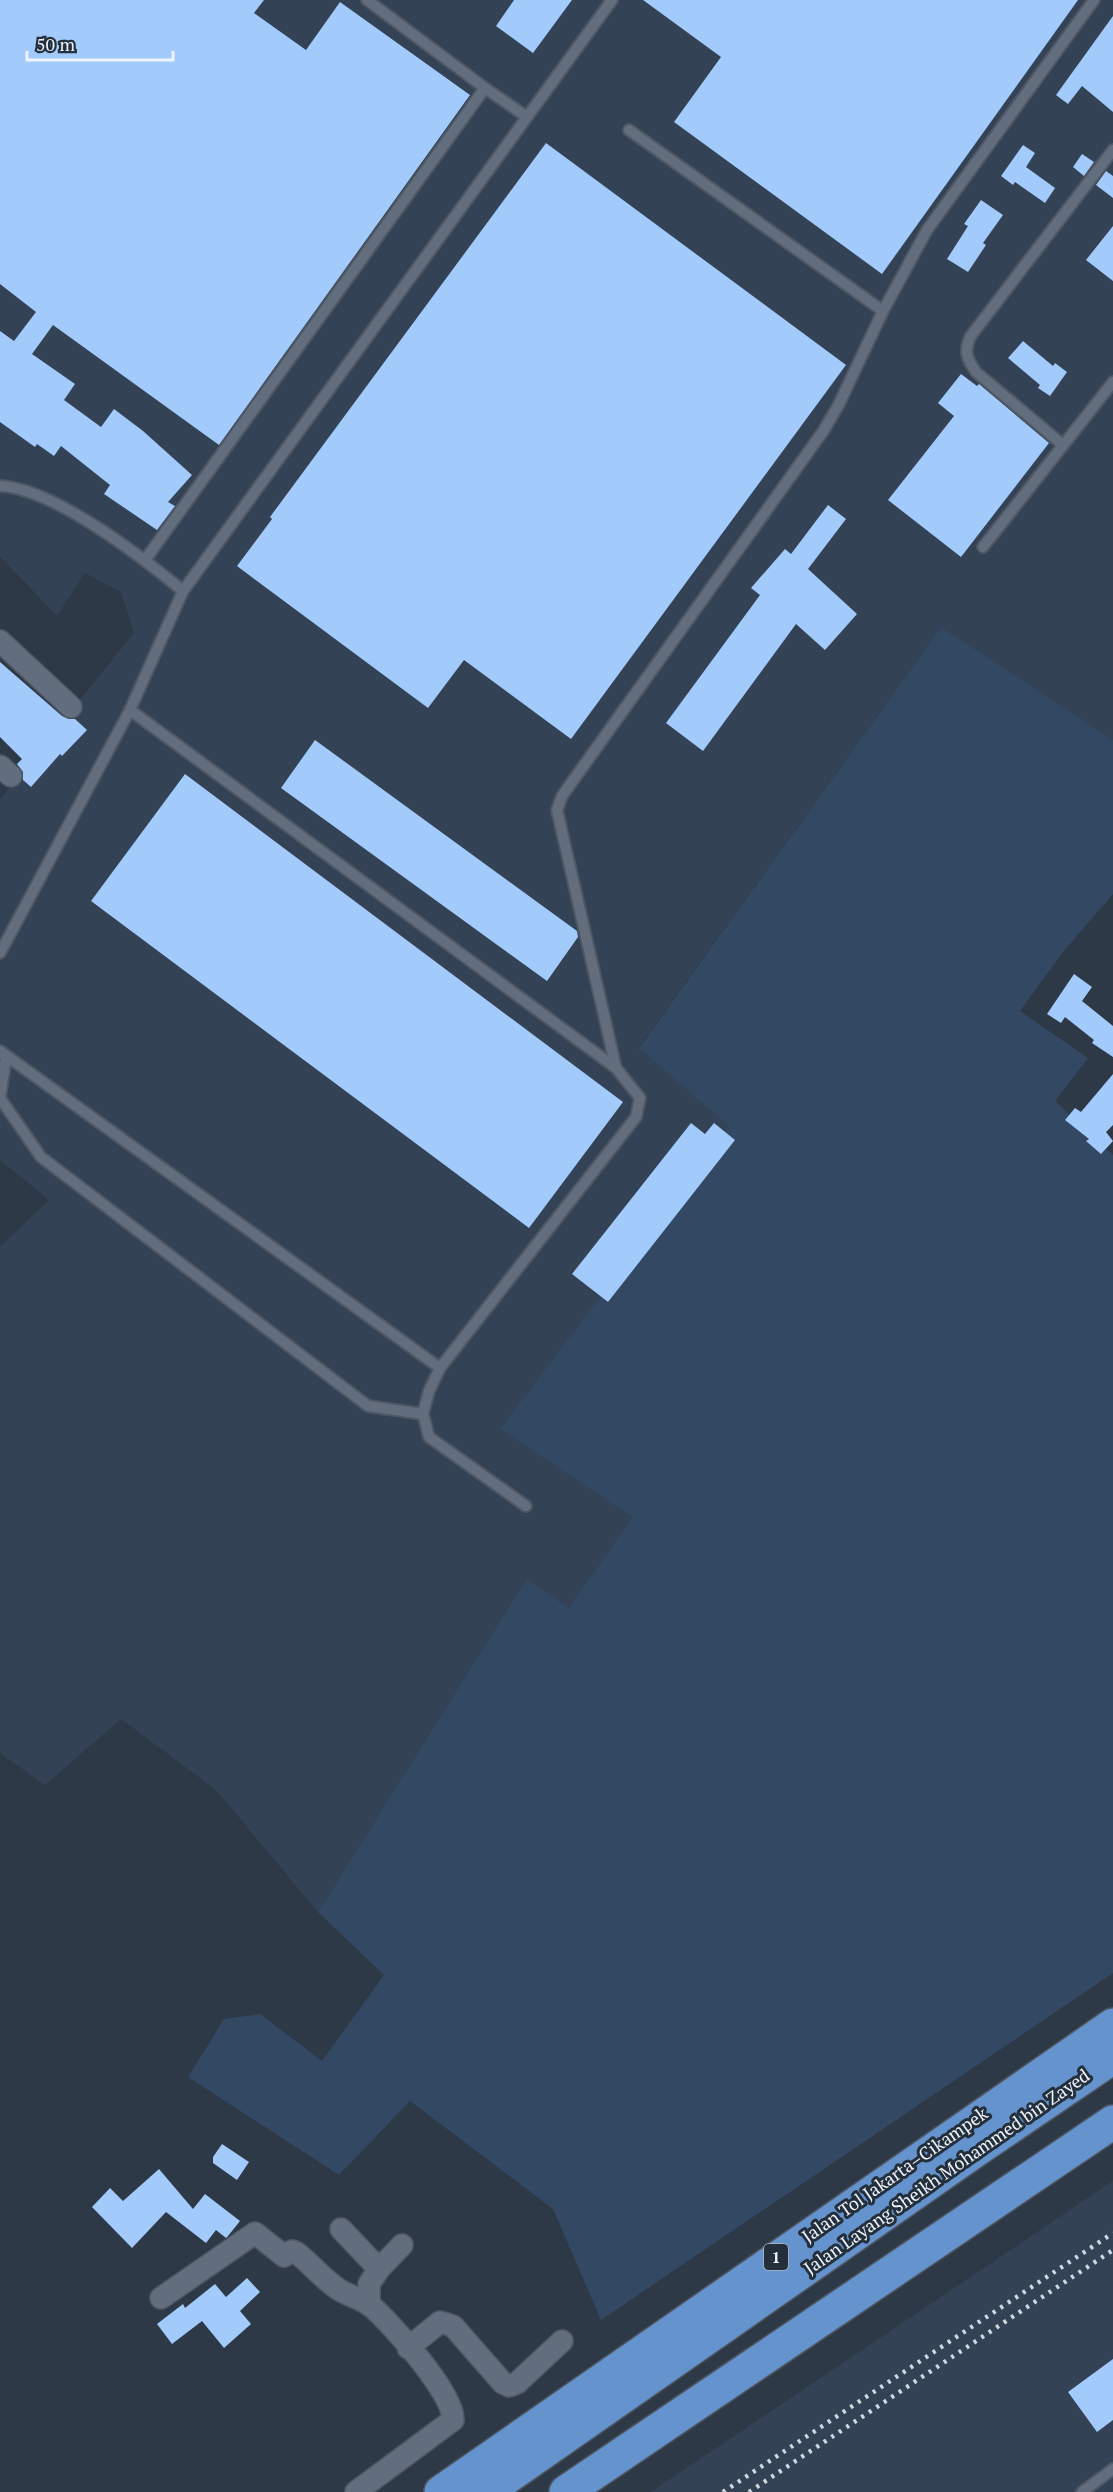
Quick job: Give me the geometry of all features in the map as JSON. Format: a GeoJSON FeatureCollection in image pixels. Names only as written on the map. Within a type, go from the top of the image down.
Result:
{"type":"FeatureCollection","features":[{"type":"Feature","properties":{"kind":"highway","name":"Jalan Tol Jakarta–Cikampek"},"geometry":{"type":"LineString","coordinates":[[441,2492],[1113,2025]]}},
{"type":"Feature","properties":{"kind":"highway","name":"Jalan Layang Sheikh Mohammed bin Zayed"},"geometry":{"type":"LineString","coordinates":[[486,2492],[1113,2057]]}},
{"type":"Feature","properties":{"kind":"highway","name":"Jalan Layang Sheikh Mohammed bin Zayed"},"geometry":{"type":"LineString","coordinates":[[518,2492],[707,2357],[1113,2082]]}},
{"type":"Feature","properties":{"kind":"highway"},"geometry":{"type":"LineString","coordinates":[[566,2492],[1113,2122]]}},
{"type":"Feature","properties":{"kind":"street"},"geometry":{"type":"LineString","coordinates":[[0,641],[71,707]]}},
{"type":"Feature","properties":{"kind":"street"},"geometry":{"type":"LineString","coordinates":[[341,2229],[379,2269]]}},
{"type":"Feature","properties":{"kind":"street"},"geometry":{"type":"LineString","coordinates":[[162,2298],[255,2233],[282,2254],[286,2255],[292,2251],[297,2253],[337,2289],[369,2305],[437,2381],[450,2405],[453,2420],[356,2492]]}},
{"type":"Feature","properties":{"kind":"street"},"geometry":{"type":"LineString","coordinates":[[369,2305],[369,2284],[379,2269],[402,2245]]}},
{"type":"Feature","properties":{"kind":"street"},"geometry":{"type":"LineString","coordinates":[[408,2348],[440,2322],[453,2326],[503,2383],[509,2386],[517,2383],[562,2341]]}},
{"type":"Feature","properties":{"kind":"lane"},"geometry":{"type":"LineString","coordinates":[[367,0],[527,117]]}},
{"type":"Feature","properties":{"kind":"lane"},"geometry":{"type":"LineString","coordinates":[[0,953],[130,710],[183,591],[612,0]]}},
{"type":"Feature","properties":{"kind":"lane"},"geometry":{"type":"LineString","coordinates":[[616,1068],[557,810],[562,796],[824,430],[839,404],[883,311],[927,230],[1094,0]]}},
{"type":"Feature","properties":{"kind":"lane"},"geometry":{"type":"LineString","coordinates":[[145,560],[486,88]]}},
{"type":"Feature","properties":{"kind":"lane"},"geometry":{"type":"LineString","coordinates":[[629,129],[883,311]]}},
{"type":"Feature","properties":{"kind":"lane"},"geometry":{"type":"LineString","coordinates":[[1063,445],[976,372],[965,350],[970,337],[1113,150]]}},
{"type":"Feature","properties":{"kind":"lane"},"geometry":{"type":"LineString","coordinates":[[983,548],[1113,382]]}},
{"type":"Feature","properties":{"kind":"lane"},"geometry":{"type":"LineString","coordinates":[[0,486],[17,486],[54,501],[145,560],[183,591]]}},
{"type":"Feature","properties":{"kind":"lane"},"geometry":{"type":"LineString","coordinates":[[130,710],[616,1068],[640,1098],[636,1117],[440,1368],[429,1391],[423,1414],[429,1437],[526,1506]]}},
{"type":"Feature","properties":{"kind":"lane"},"geometry":{"type":"LineString","coordinates":[[3,1054],[440,1368]]}},
{"type":"Feature","properties":{"kind":"lane"},"geometry":{"type":"LineString","coordinates":[[3,1054],[0,1098],[41,1157],[368,1406],[423,1414]]}},
{"type":"Feature","properties":{"kind":"lane"},"geometry":{"type":"LineString","coordinates":[[1082,2492],[1113,2469]]}},
{"type":"Feature","properties":{"kind":"shaded area"},"geometry":{"type":"Polygon","coordinates":[[[0,0],[1113,0],[1113,740],[941,627],[639,1047],[730,1126],[500,1429],[632,1517],[569,1608],[525,1580],[318,1912],[216,1790],[121,1719],[45,1785],[0,1753],[0,1247],[49,1200],[0,1160],[0,799],[134,633],[121,592],[85,573],[57,616],[0,556],[0,0]]]}},
{"type":"Feature","properties":{"kind":"shaded area"},"geometry":{"type":"Polygon","coordinates":[[[941,627],[1113,740],[1113,894],[1063,952],[1020,1011],[1088,1058],[1055,1101],[1113,1155],[1113,1973],[601,2320],[553,2209],[410,2101],[339,2175],[188,2077],[224,2019],[260,2014],[322,2061],[384,1975],[318,1912],[526,1579],[569,1608],[632,1517],[500,1429],[729,1126],[639,1048],[941,627]]]}},
{"type":"Feature","properties":{"kind":"shaded area"},"geometry":{"type":"Polygon","coordinates":[[[1113,2181],[1113,2492],[651,2492],[1113,2181]]]}},
{"type":"Feature","properties":{"kind":"building"},"geometry":{"type":"Polygon","coordinates":[[[0,0],[264,0],[254,13],[306,50],[340,2],[470,95],[219,445],[53,325],[32,354],[75,384],[64,400],[101,427],[114,409],[143,431],[192,475],[168,502],[175,506],[157,530],[104,494],[110,485],[61,446],[54,456],[37,444],[35,447],[0,422],[0,331],[14,341],[36,312],[0,284],[0,0]]]}},
{"type":"Feature","properties":{"kind":"building"},"geometry":{"type":"Polygon","coordinates":[[[514,0],[572,0],[533,53],[496,26],[514,0]]]}},
{"type":"Feature","properties":{"kind":"building"},"geometry":{"type":"Polygon","coordinates":[[[643,0],[1078,0],[882,274],[674,122],[721,57],[643,0]]]}},
{"type":"Feature","properties":{"kind":"building"},"geometry":{"type":"Polygon","coordinates":[[[1113,16],[1113,112],[1082,86],[1068,104],[1056,95],[1113,16]]]}},
{"type":"Feature","properties":{"kind":"building"},"geometry":{"type":"Polygon","coordinates":[[[546,143],[846,365],[571,739],[464,660],[428,708],[237,566],[272,519],[270,517],[546,143]]]}},
{"type":"Feature","properties":{"kind":"building"},"geometry":{"type":"Polygon","coordinates":[[[1023,145],[1035,153],[1026,167],[1055,188],[1045,203],[1015,182],[1013,185],[1001,176],[1023,145]]]}},
{"type":"Feature","properties":{"kind":"building"},"geometry":{"type":"Polygon","coordinates":[[[1082,154],[1094,162],[1084,176],[1073,167],[1082,154]]]}},
{"type":"Feature","properties":{"kind":"building"},"geometry":{"type":"Polygon","coordinates":[[[1106,171],[1113,176],[1113,198],[1096,185],[1106,171]]]}},
{"type":"Feature","properties":{"kind":"building"},"geometry":{"type":"Polygon","coordinates":[[[981,200],[1003,215],[983,243],[986,245],[968,272],[947,259],[968,226],[964,224],[981,200]]]}},
{"type":"Feature","properties":{"kind":"building"},"geometry":{"type":"Polygon","coordinates":[[[1113,226],[1113,281],[1086,260],[1113,226]]]}},
{"type":"Feature","properties":{"kind":"building"},"geometry":{"type":"Polygon","coordinates":[[[1023,341],[1053,366],[1055,363],[1067,372],[1050,396],[1038,388],[1040,385],[1008,358],[1023,341]]]}},
{"type":"Feature","properties":{"kind":"building"},"geometry":{"type":"Polygon","coordinates":[[[961,374],[977,386],[979,384],[1049,443],[961,557],[888,500],[954,416],[938,403],[961,374]]]}},
{"type":"Feature","properties":{"kind":"building"},"geometry":{"type":"Polygon","coordinates":[[[828,505],[846,519],[808,569],[857,614],[825,650],[796,624],[703,751],[666,723],[760,595],[751,588],[785,549],[791,554],[828,505]]]}},
{"type":"Feature","properties":{"kind":"building"},"geometry":{"type":"Polygon","coordinates":[[[0,662],[62,716],[75,719],[87,730],[62,756],[60,754],[31,787],[23,780],[23,772],[17,764],[22,759],[0,737],[0,662]]]}},
{"type":"Feature","properties":{"kind":"building"},"geometry":{"type":"Polygon","coordinates":[[[315,740],[577,931],[578,937],[547,981],[281,788],[315,740]]]}},
{"type":"Feature","properties":{"kind":"building"},"geometry":{"type":"Polygon","coordinates":[[[185,774],[623,1102],[529,1228],[91,901],[185,774]]]}},
{"type":"Feature","properties":{"kind":"building"},"geometry":{"type":"Polygon","coordinates":[[[1074,974],[1092,987],[1082,1001],[1113,1026],[1113,1057],[1092,1043],[1094,1040],[1065,1017],[1061,1023],[1047,1014],[1074,974]]]}},
{"type":"Feature","properties":{"kind":"building"},"geometry":{"type":"Polygon","coordinates":[[[1113,1074],[1113,1125],[1106,1132],[1113,1141],[1101,1154],[1086,1141],[1089,1139],[1065,1120],[1075,1108],[1081,1112],[1113,1074]]]}},
{"type":"Feature","properties":{"kind":"building"},"geometry":{"type":"Polygon","coordinates":[[[691,1123],[705,1134],[714,1123],[735,1140],[608,1302],[572,1274],[691,1123]]]}},
{"type":"Feature","properties":{"kind":"building"},"geometry":{"type":"Polygon","coordinates":[[[222,2144],[249,2162],[237,2180],[213,2163],[213,2157],[222,2144]]]}},
{"type":"Feature","properties":{"kind":"building"},"geometry":{"type":"Polygon","coordinates":[[[159,2169],[193,2209],[205,2194],[240,2221],[226,2238],[216,2230],[206,2243],[166,2212],[132,2248],[92,2207],[110,2188],[123,2201],[159,2169]]]}},
{"type":"Feature","properties":{"kind":"building"},"geometry":{"type":"Polygon","coordinates":[[[247,2278],[260,2292],[240,2311],[251,2324],[224,2348],[202,2321],[172,2344],[157,2324],[183,2304],[185,2308],[215,2284],[226,2297],[247,2278]]]}},
{"type":"Feature","properties":{"kind":"building"},"geometry":{"type":"Polygon","coordinates":[[[1113,2359],[1113,2420],[1097,2432],[1068,2392],[1113,2359]]]}},
{"type":"Feature","properties":{"kind":"railway"},"geometry":{"type":"LineString","coordinates":[[723,2492],[1113,2233]]}},
{"type":"Feature","properties":{"kind":"railway"},"geometry":{"type":"LineString","coordinates":[[749,2492],[1113,2250]]}}]}
